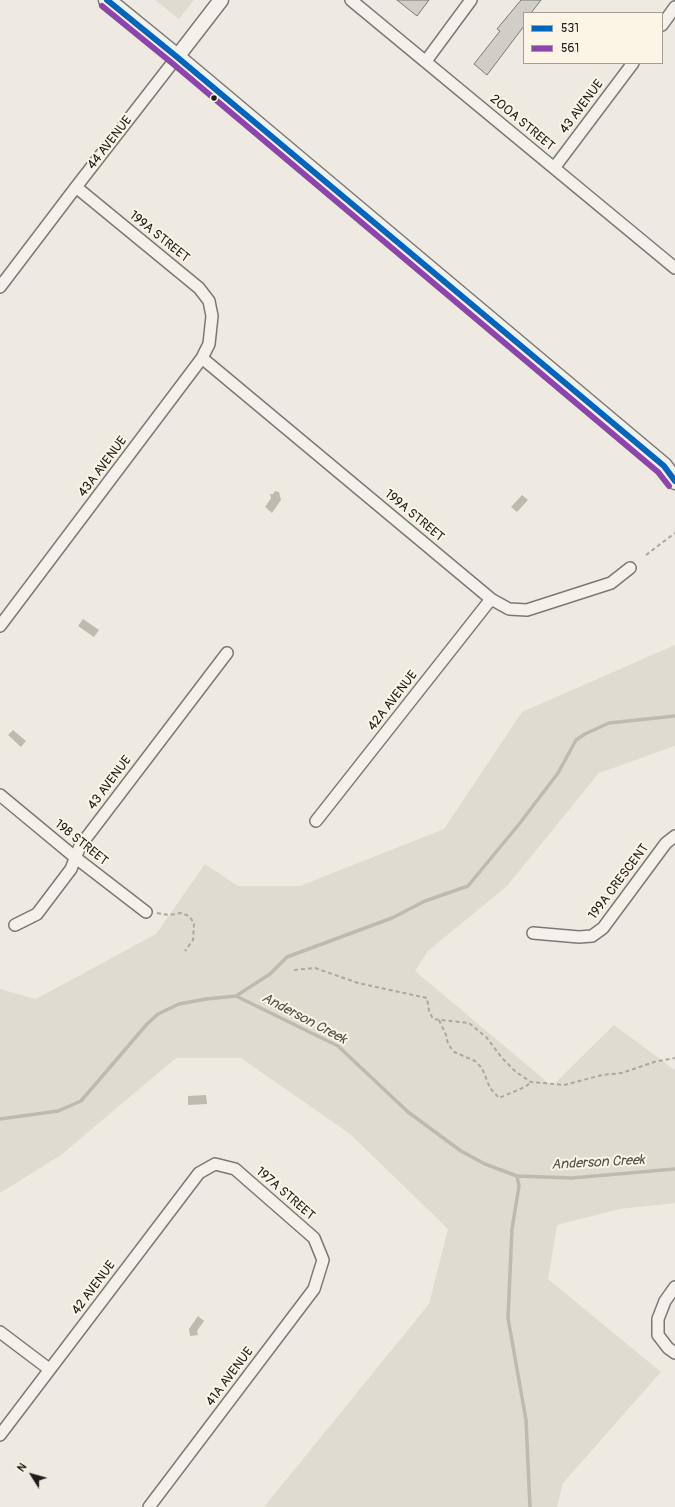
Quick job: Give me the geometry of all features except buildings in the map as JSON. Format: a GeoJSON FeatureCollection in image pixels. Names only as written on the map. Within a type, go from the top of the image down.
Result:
{"type":"FeatureCollection","features":[{"type":"Feature","properties":{"kind":"main road"},"geometry":{"type":"LineString","coordinates":[[107,0],[670,468],[675,481]]}},
{"type":"Feature","properties":{"kind":"street","name":"44 AVENUE"},"geometry":{"type":"LineString","coordinates":[[0,287],[221,0]]}},
{"type":"Feature","properties":{"kind":"street","name":"200A STREET"},"geometry":{"type":"LineString","coordinates":[[351,0],[675,268]]}},
{"type":"Feature","properties":{"kind":"street"},"geometry":{"type":"LineString","coordinates":[[426,61],[471,0]]}},
{"type":"Feature","properties":{"kind":"street"},"geometry":{"type":"LineString","coordinates":[[663,24],[675,8]]}},
{"type":"Feature","properties":{"kind":"street","name":"43 AVENUE"},"geometry":{"type":"LineString","coordinates":[[554,168],[632,64]]}},
{"type":"Feature","properties":{"kind":"street","name":"199A STREET"},"geometry":{"type":"LineString","coordinates":[[76,187],[199,288],[209,301],[212,316]]}},
{"type":"Feature","properties":{"kind":"street","name":"43A AVENUE"},"geometry":{"type":"LineString","coordinates":[[0,626],[202,358],[209,344],[212,316]]}},
{"type":"Feature","properties":{"kind":"street","name":"199A STREET"},"geometry":{"type":"LineString","coordinates":[[202,358],[491,599],[509,609],[527,610],[611,583],[630,568]]}},
{"type":"Feature","properties":{"kind":"street","name":"42A AVENUE"},"geometry":{"type":"LineString","coordinates":[[316,821],[491,599]]}},
{"type":"Feature","properties":{"kind":"street","name":"43 AVENUE"},"geometry":{"type":"LineString","coordinates":[[15,925],[37,914],[71,869],[80,846],[227,653]]}},
{"type":"Feature","properties":{"kind":"street","name":"198 STREET"},"geometry":{"type":"LineString","coordinates":[[0,795],[76,858],[146,912]]}},
{"type":"Feature","properties":{"kind":"street","name":"199A CRESCENT"},"geometry":{"type":"LineString","coordinates":[[533,933],[579,937],[592,936],[603,928],[666,843],[675,836]]}},
{"type":"Feature","properties":{"kind":"street","name":"197A STREET"},"geometry":{"type":"LineString","coordinates":[[215,1164],[235,1169],[314,1238],[323,1260]]}},
{"type":"Feature","properties":{"kind":"street","name":"42 AVENUE"},"geometry":{"type":"LineString","coordinates":[[0,1435],[199,1173],[215,1164]]}},
{"type":"Feature","properties":{"kind":"street","name":"41A AVENUE"},"geometry":{"type":"LineString","coordinates":[[149,1507],[314,1290],[323,1260]]}},
{"type":"Feature","properties":{"kind":"street"},"geometry":{"type":"LineString","coordinates":[[675,1287],[665,1301],[658,1319],[658,1335],[668,1348],[675,1353]]}},
{"type":"Feature","properties":{"kind":"street"},"geometry":{"type":"LineString","coordinates":[[0,1332],[49,1369]]}},
{"type":"Feature","properties":{"kind":"path"},"geometry":{"type":"LineString","coordinates":[[646,555],[675,532]]}},
{"type":"Feature","properties":{"kind":"path"},"geometry":{"type":"LineString","coordinates":[[146,912],[168,915],[181,913],[189,916],[194,922],[193,940],[185,951]]}},
{"type":"Feature","properties":{"kind":"path"},"geometry":{"type":"LineString","coordinates":[[294,970],[315,968],[358,983],[427,998],[429,1011],[433,1019],[469,1024],[487,1038],[502,1058],[516,1072],[532,1082],[564,1085],[602,1075],[622,1073],[654,1062],[675,1058]]}},
{"type":"Feature","properties":{"kind":"path"},"geometry":{"type":"LineString","coordinates":[[439,1020],[448,1044],[454,1052],[475,1061],[482,1068],[490,1088],[499,1098],[525,1087],[532,1082]]}},
{"type":"Feature","properties":{"kind":"shaded area"},"geometry":{"type":"Polygon","coordinates":[[[155,0],[194,0],[179,19],[155,0]]]}},
{"type":"Feature","properties":{"kind":"shaded area"},"geometry":{"type":"Polygon","coordinates":[[[275,491],[279,492],[281,500],[272,513],[265,507],[271,498],[270,494],[273,494],[275,491]]]}},
{"type":"Feature","properties":{"kind":"shaded area"},"geometry":{"type":"Polygon","coordinates":[[[522,495],[528,500],[517,512],[511,507],[522,495]]]}},
{"type":"Feature","properties":{"kind":"shaded area"},"geometry":{"type":"Polygon","coordinates":[[[83,619],[99,630],[94,637],[78,626],[83,619]]]}},
{"type":"Feature","properties":{"kind":"shaded area"},"geometry":{"type":"Polygon","coordinates":[[[675,645],[675,746],[599,773],[507,886],[428,951],[415,971],[552,1086],[614,1025],[675,1070],[675,1203],[620,1209],[557,1225],[548,1279],[661,1372],[563,1483],[557,1507],[264,1507],[429,1304],[448,1229],[350,1134],[241,1058],[176,1058],[61,1155],[0,1193],[0,989],[36,999],[156,934],[205,864],[238,886],[300,886],[444,829],[522,712],[675,645]]]}},
{"type":"Feature","properties":{"kind":"shaded area"},"geometry":{"type":"Polygon","coordinates":[[[13,730],[26,741],[21,747],[8,735],[13,730]]]}},
{"type":"Feature","properties":{"kind":"shaded area"},"geometry":{"type":"Polygon","coordinates":[[[206,1095],[207,1104],[188,1105],[188,1096],[206,1095]]]}},
{"type":"Feature","properties":{"kind":"shaded area"},"geometry":{"type":"Polygon","coordinates":[[[198,1316],[204,1321],[197,1331],[198,1335],[190,1336],[189,1329],[198,1316]]]}},
{"type":"Feature","properties":{"kind":"waterway"},"geometry":{"type":"LineString","coordinates":[[236,996],[270,974],[287,957],[392,918],[425,901],[468,886],[520,823],[558,773],[576,740],[585,734],[609,723],[675,716]]}},
{"type":"Feature","properties":{"kind":"waterway","name":"Anderson Creek"},"geometry":{"type":"LineString","coordinates":[[0,1119],[58,1111],[81,1101],[147,1024],[158,1014],[179,1004],[236,996],[338,1046],[408,1112],[461,1151],[485,1164],[517,1176],[572,1178],[675,1169]]}},
{"type":"Feature","properties":{"kind":"waterway"},"geometry":{"type":"LineString","coordinates":[[517,1176],[519,1186],[512,1229],[508,1318],[526,1420],[530,1507]]}},
{"type":"Feature","properties":{"kind":"transit line","name":"531"},"geometry":{"type":"LineString","coordinates":[[107,0],[664,466],[675,481]]}},
{"type":"Feature","properties":{"kind":"transit line","name":"561"},"geometry":{"type":"LineString","coordinates":[[102,6],[172,63],[658,472],[669,486]]}}]}
